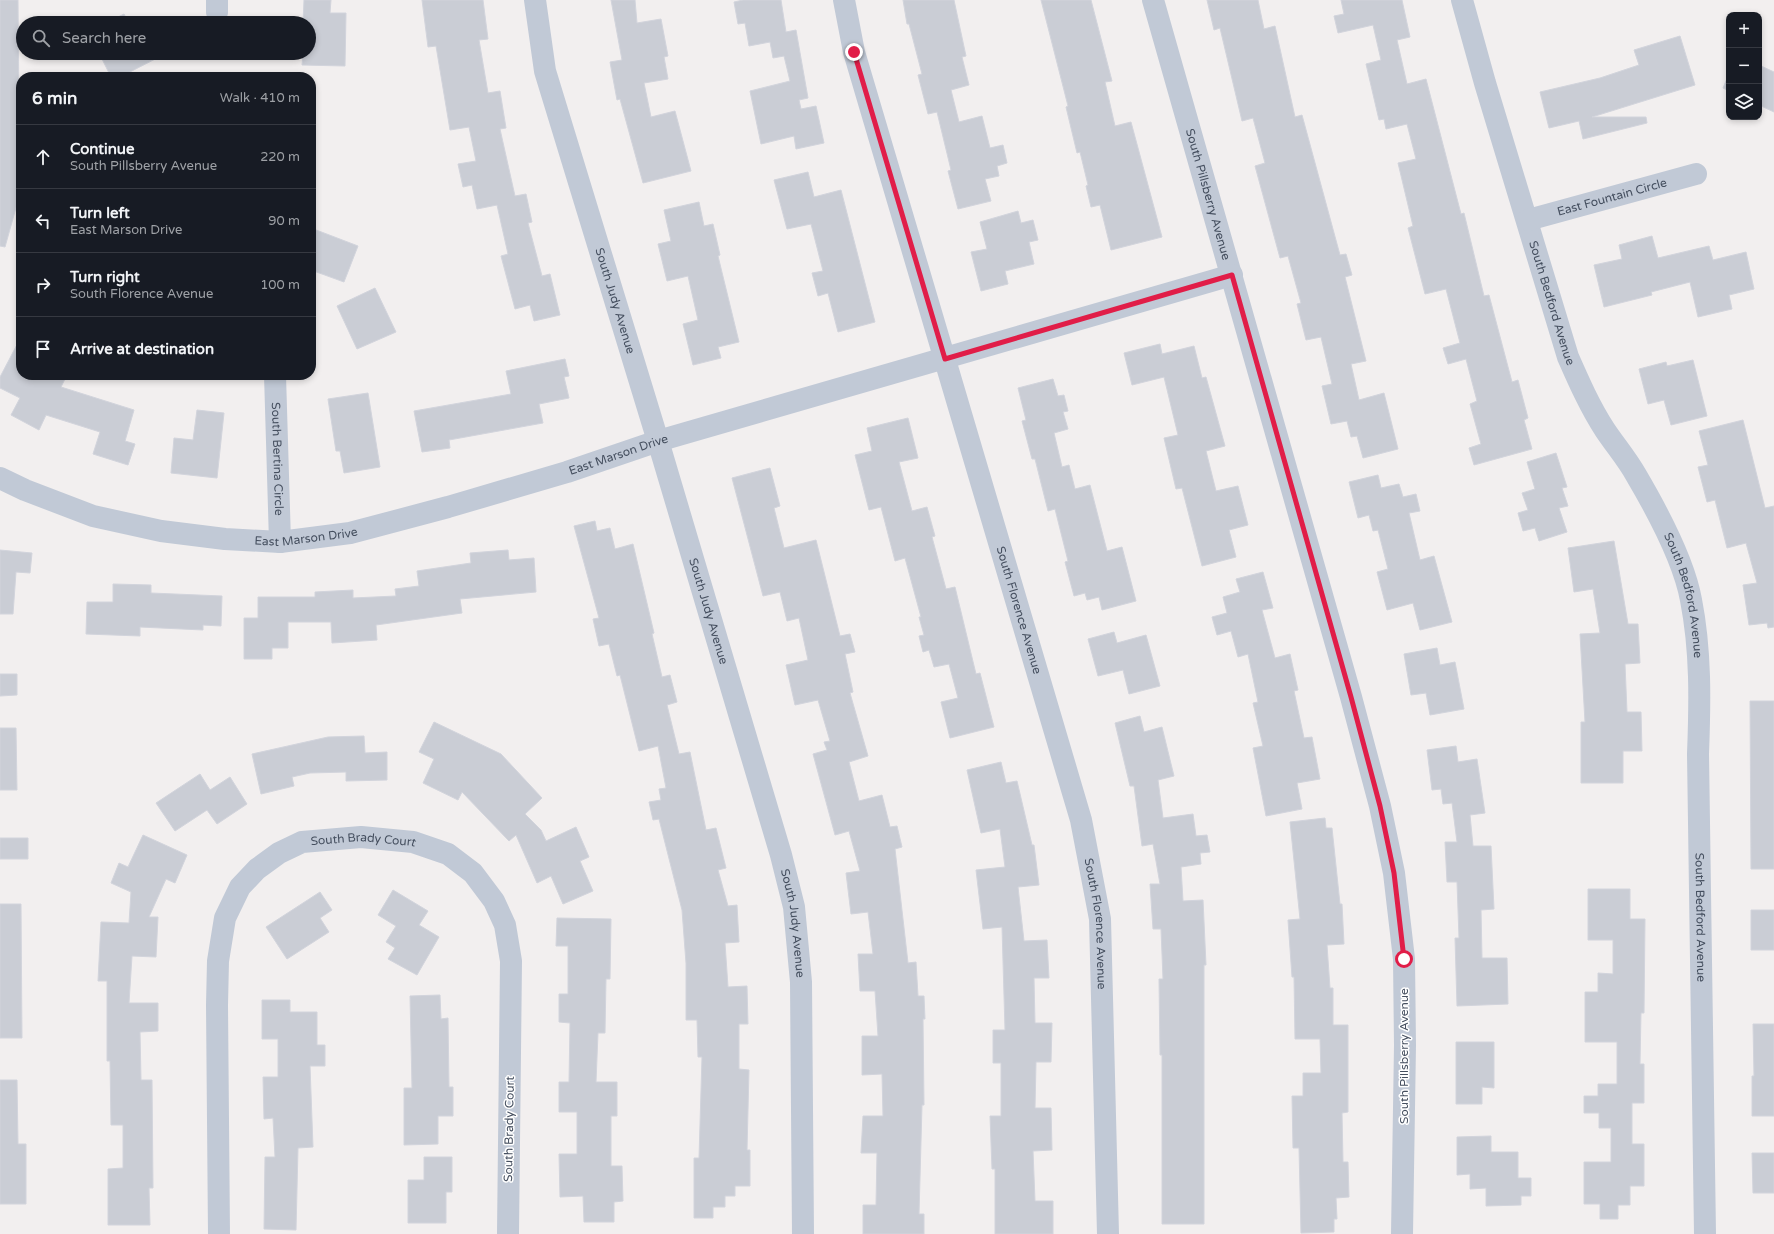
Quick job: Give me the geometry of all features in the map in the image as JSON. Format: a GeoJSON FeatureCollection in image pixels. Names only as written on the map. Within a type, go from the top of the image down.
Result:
{"type":"FeatureCollection","features":[{"type":"Feature","properties":{"kind":"street","name":"South Judy Avenue"},"geometry":{"type":"LineString","coordinates":[[535,0],[545,71],[658,441],[779,847],[794,908],[801,982],[803,1234]]}},
{"type":"Feature","properties":{"kind":"street","name":"South Florence Avenue"},"geometry":{"type":"LineString","coordinates":[[844,0],[854,52],[1081,820],[1100,919],[1108,1234]]}},
{"type":"Feature","properties":{"kind":"street","name":"South Pillsberry Avenue"},"geometry":{"type":"LineString","coordinates":[[1153,0],[1351,697],[1380,806],[1394,873],[1404,959],[1405,1045],[1402,1234]]}},
{"type":"Feature","properties":{"kind":"street","name":"South Bedford Avenue"},"geometry":{"type":"LineString","coordinates":[[1462,0],[1485,83],[1528,220],[1568,357],[1583,391],[1604,429],[1636,475],[1660,521],[1679,561],[1691,599],[1700,679],[1698,754],[1705,1234]]}},
{"type":"Feature","properties":{"kind":"street","name":"East Fountain Circle"},"geometry":{"type":"LineString","coordinates":[[1528,220],[1696,174]]}},
{"type":"Feature","properties":{"kind":"street","name":"East Marson Drive"},"geometry":{"type":"LineString","coordinates":[[0,478],[25,490],[93,516],[161,531],[226,539],[280,542],[350,533],[441,509],[567,472],[658,441],[1232,275]]}},
{"type":"Feature","properties":{"kind":"street","name":"South Bertina Circle"},"geometry":{"type":"LineString","coordinates":[[275,380],[280,542]]}},
{"type":"Feature","properties":{"kind":"street","name":"South Brady Court"},"geometry":{"type":"LineString","coordinates":[[219,1234],[217,1005],[218,961],[225,918],[240,887],[257,869],[279,853],[302,842],[361,837],[413,842],[448,854],[473,873],[494,901],[505,925],[511,961],[508,1234]]}},
{"type":"Feature","properties":{"kind":"building"},"geometry":{"type":"Polygon","coordinates":[[[0,0],[18,0],[18,16],[16,16],[16,60],[19,60],[19,72],[16,72],[16,208],[5,247],[0,246],[0,0]]]}},
{"type":"Feature","properties":{"kind":"building"},"geometry":{"type":"Polygon","coordinates":[[[304,0],[331,0],[330,13],[346,13],[345,66],[302,65],[302,60],[316,60],[316,16],[303,16],[304,0]]]}},
{"type":"Feature","properties":{"kind":"building"},"geometry":{"type":"Polygon","coordinates":[[[422,0],[483,0],[488,39],[479,40],[488,93],[500,91],[506,128],[500,129],[515,196],[526,194],[532,222],[528,223],[542,276],[550,274],[560,315],[534,321],[530,305],[515,309],[501,256],[508,254],[497,205],[477,209],[472,185],[463,187],[458,164],[476,161],[469,127],[450,130],[436,46],[428,47],[422,0]]]}},
{"type":"Feature","properties":{"kind":"building"},"geometry":{"type":"Polygon","coordinates":[[[611,0],[635,0],[637,23],[661,19],[668,56],[664,57],[668,79],[644,83],[651,117],[675,111],[691,171],[643,183],[620,99],[617,100],[610,62],[622,60],[611,0]]]}},
{"type":"Feature","properties":{"kind":"building"},"geometry":{"type":"Polygon","coordinates":[[[743,0],[781,0],[786,32],[796,30],[808,98],[799,100],[801,109],[816,106],[824,143],[796,149],[794,136],[761,144],[750,91],[790,81],[784,56],[773,58],[770,42],[749,46],[745,23],[738,24],[734,2],[743,0]]]}},
{"type":"Feature","properties":{"kind":"building"},"geometry":{"type":"Polygon","coordinates":[[[903,0],[954,0],[966,56],[962,57],[969,85],[951,90],[959,122],[982,116],[990,148],[1003,145],[1007,163],[997,166],[999,176],[985,179],[991,201],[958,209],[948,171],[951,170],[937,112],[928,114],[918,75],[922,74],[909,24],[907,24],[903,0]]]}},
{"type":"Feature","properties":{"kind":"building"},"geometry":{"type":"Polygon","coordinates":[[[1041,0],[1091,0],[1112,81],[1105,82],[1115,126],[1131,122],[1162,237],[1111,250],[1100,205],[1091,207],[1086,186],[1088,185],[1080,152],[1077,153],[1066,107],[1068,106],[1041,0]]]}},
{"type":"Feature","properties":{"kind":"building"},"geometry":{"type":"Polygon","coordinates":[[[1207,0],[1258,0],[1264,29],[1275,26],[1295,117],[1302,115],[1340,255],[1346,254],[1352,275],[1345,277],[1366,361],[1351,364],[1359,400],[1384,393],[1398,449],[1363,458],[1357,436],[1351,437],[1347,421],[1331,424],[1322,386],[1332,384],[1321,337],[1306,340],[1297,304],[1301,303],[1288,256],[1280,258],[1255,166],[1265,163],[1253,118],[1242,121],[1220,28],[1214,30],[1207,0]]]}},
{"type":"Feature","properties":{"kind":"building"},"geometry":{"type":"Polygon","coordinates":[[[1341,0],[1402,0],[1410,37],[1397,40],[1407,84],[1426,79],[1461,214],[1464,213],[1484,296],[1489,295],[1512,382],[1518,380],[1528,418],[1524,420],[1532,449],[1474,465],[1469,448],[1481,444],[1470,404],[1477,401],[1466,359],[1448,364],[1443,348],[1460,343],[1446,289],[1425,294],[1408,228],[1413,226],[1398,163],[1416,159],[1407,124],[1386,129],[1384,119],[1379,120],[1366,64],[1381,60],[1373,25],[1338,33],[1334,16],[1344,14],[1341,0]]]}},
{"type":"Feature","properties":{"kind":"building"},"geometry":{"type":"Polygon","coordinates":[[[1680,36],[1695,85],[1592,117],[1646,117],[1647,123],[1583,139],[1579,121],[1549,128],[1540,92],[1600,78],[1639,65],[1634,50],[1680,36]]]}},
{"type":"Feature","properties":{"kind":"building"},"geometry":{"type":"Polygon","coordinates":[[[102,60],[153,60],[130,72],[108,72],[102,60]]]}},
{"type":"Feature","properties":{"kind":"building"},"geometry":{"type":"Polygon","coordinates":[[[1762,66],[1774,72],[1774,112],[1762,106],[1762,66]]]}},
{"type":"Feature","properties":{"kind":"building"},"geometry":{"type":"Polygon","coordinates":[[[1726,81],[1726,90],[1723,88],[1726,81]]]}},
{"type":"Feature","properties":{"kind":"building"},"geometry":{"type":"Polygon","coordinates":[[[808,172],[814,197],[841,190],[875,322],[838,332],[828,293],[818,296],[812,273],[823,271],[811,224],[787,229],[774,180],[808,172]]]}},
{"type":"Feature","properties":{"kind":"building"},"geometry":{"type":"Polygon","coordinates":[[[699,202],[704,226],[713,224],[720,255],[718,256],[739,342],[718,347],[721,358],[693,365],[683,324],[698,320],[688,276],[667,281],[658,244],[671,241],[664,210],[699,202]]]}},
{"type":"Feature","properties":{"kind":"building"},"geometry":{"type":"Polygon","coordinates":[[[1018,211],[1021,223],[1033,220],[1038,240],[1029,242],[1034,264],[1005,271],[1008,284],[981,291],[971,252],[987,249],[980,222],[1018,211]]]}},
{"type":"Feature","properties":{"kind":"building"},"geometry":{"type":"Polygon","coordinates":[[[316,230],[358,246],[344,282],[316,272],[316,230]]]}},
{"type":"Feature","properties":{"kind":"building"},"geometry":{"type":"Polygon","coordinates":[[[1652,236],[1658,258],[1709,246],[1713,260],[1746,252],[1754,289],[1729,295],[1732,309],[1698,317],[1690,282],[1651,292],[1652,295],[1604,307],[1594,265],[1622,259],[1619,245],[1652,236]]]}},
{"type":"Feature","properties":{"kind":"building"},"geometry":{"type":"Polygon","coordinates":[[[375,288],[396,332],[357,349],[337,306],[375,288]]]}},
{"type":"Feature","properties":{"kind":"building"},"geometry":{"type":"Polygon","coordinates":[[[1160,344],[1162,354],[1194,346],[1202,378],[1206,377],[1225,446],[1206,451],[1216,491],[1238,486],[1248,525],[1229,530],[1236,557],[1202,566],[1182,488],[1176,489],[1164,438],[1178,435],[1164,377],[1132,385],[1124,353],[1160,344]]]}},
{"type":"Feature","properties":{"kind":"building"},"geometry":{"type":"Polygon","coordinates":[[[16,347],[16,380],[64,380],[61,387],[134,410],[125,441],[135,444],[128,465],[93,454],[100,432],[46,415],[39,430],[11,415],[20,398],[0,388],[0,377],[16,347]]]}},
{"type":"Feature","properties":{"kind":"building"},"geometry":{"type":"Polygon","coordinates":[[[565,359],[569,376],[564,377],[569,398],[539,404],[543,423],[449,440],[450,448],[422,452],[414,411],[511,394],[506,371],[565,359]]]}},
{"type":"Feature","properties":{"kind":"building"},"geometry":{"type":"Polygon","coordinates":[[[1693,360],[1707,416],[1671,425],[1664,400],[1648,404],[1639,369],[1666,362],[1667,366],[1693,360]]]}},
{"type":"Feature","properties":{"kind":"building"},"geometry":{"type":"Polygon","coordinates":[[[1053,379],[1058,396],[1064,395],[1068,411],[1063,412],[1068,429],[1054,433],[1062,467],[1069,465],[1075,489],[1090,485],[1107,551],[1122,547],[1136,601],[1102,610],[1099,597],[1087,600],[1085,593],[1074,596],[1065,562],[1068,561],[1055,509],[1048,511],[1035,459],[1032,459],[1022,421],[1026,420],[1018,388],[1053,379]]]}},
{"type":"Feature","properties":{"kind":"building"},"geometry":{"type":"Polygon","coordinates":[[[368,393],[380,467],[344,473],[340,451],[336,451],[328,399],[368,393]]]}},
{"type":"Feature","properties":{"kind":"building"},"geometry":{"type":"Polygon","coordinates":[[[197,410],[224,413],[217,478],[171,473],[174,438],[193,440],[197,410]]]}},
{"type":"Feature","properties":{"kind":"building"},"geometry":{"type":"Polygon","coordinates":[[[908,418],[918,458],[899,462],[912,511],[927,507],[935,536],[932,537],[946,589],[955,587],[976,674],[980,673],[994,727],[950,738],[941,702],[958,698],[949,664],[934,667],[929,650],[923,652],[919,636],[924,635],[919,617],[921,617],[905,558],[895,561],[881,507],[869,510],[855,455],[872,451],[867,428],[908,418]]]}},
{"type":"Feature","properties":{"kind":"building"},"geometry":{"type":"Polygon","coordinates":[[[1743,420],[1765,508],[1774,506],[1774,627],[1768,628],[1767,623],[1749,625],[1743,585],[1757,583],[1746,543],[1727,548],[1715,500],[1707,502],[1698,467],[1708,465],[1699,431],[1743,420]]]}},
{"type":"Feature","properties":{"kind":"building"},"geometry":{"type":"Polygon","coordinates":[[[1556,453],[1567,487],[1562,488],[1568,506],[1559,508],[1567,532],[1539,541],[1535,528],[1523,531],[1518,513],[1528,510],[1522,493],[1535,489],[1527,462],[1556,453]]]}},
{"type":"Feature","properties":{"kind":"building"},"geometry":{"type":"Polygon","coordinates":[[[770,468],[780,506],[774,508],[784,548],[816,540],[840,636],[850,634],[855,652],[845,654],[853,692],[850,693],[868,756],[849,762],[859,801],[882,795],[890,827],[897,826],[902,847],[895,849],[908,963],[916,962],[918,996],[924,996],[924,1105],[922,1105],[919,1214],[924,1214],[924,1234],[863,1234],[863,1205],[876,1205],[877,1153],[861,1153],[863,1116],[883,1116],[882,1074],[862,1075],[862,1036],[878,1036],[875,991],[860,991],[858,954],[873,954],[868,912],[851,914],[846,873],[860,871],[849,831],[835,835],[813,754],[827,750],[824,742],[830,741],[818,700],[795,705],[786,665],[808,660],[799,618],[787,621],[780,592],[763,596],[732,478],[770,468]]]}},
{"type":"Feature","properties":{"kind":"building"},"geometry":{"type":"Polygon","coordinates":[[[1378,475],[1381,488],[1399,484],[1403,497],[1416,494],[1420,511],[1409,513],[1420,560],[1434,556],[1452,622],[1420,630],[1413,603],[1387,610],[1377,572],[1388,569],[1378,530],[1373,531],[1369,515],[1358,518],[1349,482],[1378,475]]]}},
{"type":"Feature","properties":{"kind":"building"},"geometry":{"type":"Polygon","coordinates":[[[595,521],[597,531],[610,528],[615,549],[633,544],[654,633],[652,634],[662,677],[670,675],[677,702],[667,705],[679,754],[690,752],[706,830],[716,828],[726,868],[718,870],[728,906],[737,905],[739,942],[725,943],[728,987],[747,986],[748,1024],[739,1024],[739,1069],[749,1070],[747,1150],[750,1150],[750,1186],[735,1186],[735,1196],[725,1196],[725,1207],[713,1207],[713,1218],[694,1218],[694,1158],[699,1158],[702,1057],[698,1057],[697,1020],[686,1020],[686,963],[682,910],[659,819],[653,820],[649,802],[661,800],[659,789],[666,788],[658,746],[639,751],[620,675],[617,676],[609,644],[599,646],[593,619],[599,618],[574,526],[595,521]]]}},
{"type":"Feature","properties":{"kind":"building"},"geometry":{"type":"Polygon","coordinates":[[[1614,541],[1628,624],[1638,624],[1640,663],[1625,664],[1627,712],[1641,712],[1642,751],[1623,751],[1623,783],[1581,783],[1581,722],[1585,722],[1580,634],[1600,633],[1593,589],[1574,592],[1568,548],[1614,541]]]}},
{"type":"Feature","properties":{"kind":"building"},"geometry":{"type":"Polygon","coordinates":[[[0,550],[32,553],[30,573],[16,572],[13,614],[0,614],[0,550]]]}},
{"type":"Feature","properties":{"kind":"building"},"geometry":{"type":"Polygon","coordinates":[[[508,550],[509,560],[534,558],[536,592],[460,599],[462,613],[376,625],[377,640],[332,643],[331,622],[288,622],[288,648],[272,648],[272,659],[244,659],[244,618],[258,618],[258,597],[315,597],[315,592],[353,590],[353,598],[396,596],[395,589],[419,586],[417,571],[471,563],[470,553],[508,550]]]}},
{"type":"Feature","properties":{"kind":"building"},"geometry":{"type":"Polygon","coordinates":[[[1263,572],[1273,608],[1262,610],[1275,658],[1290,654],[1298,690],[1294,691],[1304,738],[1312,737],[1320,779],[1297,783],[1302,809],[1266,816],[1253,748],[1263,746],[1253,703],[1258,702],[1248,654],[1238,657],[1231,631],[1217,635],[1212,617],[1227,613],[1223,597],[1240,592],[1236,579],[1263,572]]]}},
{"type":"Feature","properties":{"kind":"building"},"geometry":{"type":"Polygon","coordinates":[[[113,584],[151,585],[151,593],[222,596],[221,626],[203,625],[203,630],[140,627],[140,636],[86,634],[87,602],[113,602],[113,584]]]}},
{"type":"Feature","properties":{"kind":"building"},"geometry":{"type":"Polygon","coordinates":[[[1114,632],[1117,643],[1146,635],[1160,686],[1129,694],[1123,670],[1098,676],[1088,639],[1114,632]]]}},
{"type":"Feature","properties":{"kind":"building"},"geometry":{"type":"Polygon","coordinates":[[[1437,648],[1440,665],[1455,662],[1464,709],[1430,715],[1426,693],[1411,695],[1404,654],[1437,648]]]}},
{"type":"Feature","properties":{"kind":"building"},"geometry":{"type":"Polygon","coordinates":[[[0,674],[17,674],[17,695],[0,696],[0,674]]]}},
{"type":"Feature","properties":{"kind":"building"},"geometry":{"type":"Polygon","coordinates":[[[1750,701],[1774,701],[1774,869],[1751,869],[1750,701]]]}},
{"type":"Feature","properties":{"kind":"building"},"geometry":{"type":"Polygon","coordinates":[[[1140,716],[1144,732],[1162,727],[1174,776],[1158,780],[1163,818],[1193,814],[1196,836],[1207,835],[1210,852],[1200,853],[1201,864],[1181,867],[1183,901],[1203,900],[1206,965],[1204,965],[1204,1224],[1162,1224],[1162,1055],[1160,1055],[1159,979],[1163,979],[1161,929],[1153,929],[1150,884],[1160,884],[1153,844],[1142,846],[1134,786],[1130,786],[1115,723],[1140,716]]]}},
{"type":"Feature","properties":{"kind":"building"},"geometry":{"type":"Polygon","coordinates":[[[434,722],[501,754],[542,798],[525,814],[541,830],[546,841],[576,827],[589,857],[580,861],[593,891],[563,904],[551,876],[537,883],[516,835],[509,841],[462,792],[458,800],[423,783],[434,759],[419,752],[434,722]]]}},
{"type":"Feature","properties":{"kind":"building"},"geometry":{"type":"Polygon","coordinates":[[[0,728],[16,728],[17,790],[0,790],[0,728]]]}},
{"type":"Feature","properties":{"kind":"building"},"geometry":{"type":"Polygon","coordinates":[[[364,736],[365,753],[387,752],[387,780],[346,781],[346,772],[310,773],[292,777],[294,786],[261,794],[252,754],[328,737],[364,736]]]}},
{"type":"Feature","properties":{"kind":"building"},"geometry":{"type":"Polygon","coordinates":[[[1456,746],[1458,762],[1477,759],[1485,813],[1470,815],[1473,846],[1491,846],[1494,909],[1481,910],[1482,958],[1507,958],[1508,1004],[1457,1006],[1455,938],[1459,938],[1457,882],[1447,882],[1445,842],[1457,842],[1452,803],[1443,804],[1441,789],[1432,790],[1427,750],[1456,746]]]}},
{"type":"Feature","properties":{"kind":"building"},"geometry":{"type":"Polygon","coordinates":[[[1001,762],[1006,783],[1017,781],[1032,845],[1034,845],[1039,885],[1018,887],[1024,941],[1047,940],[1049,978],[1034,978],[1035,1023],[1052,1023],[1051,1062],[1036,1062],[1035,1108],[1051,1108],[1052,1150],[1033,1151],[1035,1201],[1053,1201],[1053,1234],[995,1234],[995,1169],[992,1169],[990,1116],[1001,1116],[1001,1063],[993,1063],[993,1030],[1005,1030],[1002,927],[983,929],[976,870],[1005,867],[1000,829],[981,833],[967,770],[1001,762]]]}},
{"type":"Feature","properties":{"kind":"building"},"geometry":{"type":"Polygon","coordinates":[[[200,774],[210,790],[230,777],[247,804],[217,824],[207,810],[175,831],[156,803],[200,774]]]}},
{"type":"Feature","properties":{"kind":"building"},"geometry":{"type":"Polygon","coordinates":[[[1325,818],[1326,828],[1332,828],[1340,904],[1342,904],[1344,944],[1327,945],[1330,988],[1333,988],[1333,1025],[1348,1025],[1348,1112],[1342,1113],[1343,1162],[1348,1162],[1349,1197],[1336,1198],[1337,1219],[1334,1219],[1334,1232],[1301,1233],[1299,1148],[1293,1148],[1292,1096],[1303,1096],[1303,1073],[1321,1073],[1320,1039],[1295,1039],[1294,977],[1292,977],[1288,920],[1300,919],[1290,822],[1325,818]]]}},
{"type":"Feature","properties":{"kind":"building"},"geometry":{"type":"Polygon","coordinates":[[[143,835],[187,855],[175,883],[166,879],[149,917],[158,917],[156,957],[132,956],[129,1003],[158,1003],[158,1031],[140,1032],[141,1080],[152,1080],[153,1188],[149,1188],[150,1225],[108,1225],[108,1169],[123,1168],[123,1125],[111,1125],[110,1061],[107,1061],[107,981],[98,981],[101,922],[129,923],[131,892],[111,883],[119,863],[128,867],[143,835]]]}},
{"type":"Feature","properties":{"kind":"building"},"geometry":{"type":"Polygon","coordinates":[[[0,838],[28,838],[28,859],[0,859],[0,838]]]}},
{"type":"Feature","properties":{"kind":"building"},"geometry":{"type":"Polygon","coordinates":[[[1588,889],[1630,889],[1630,919],[1645,919],[1644,1013],[1641,1013],[1640,1064],[1644,1064],[1644,1103],[1632,1103],[1632,1144],[1644,1144],[1644,1186],[1630,1186],[1630,1205],[1618,1205],[1618,1219],[1600,1219],[1600,1204],[1584,1204],[1584,1162],[1611,1162],[1611,1128],[1599,1128],[1599,1113],[1584,1113],[1584,1096],[1598,1096],[1598,1084],[1617,1084],[1617,1042],[1585,1042],[1585,992],[1598,992],[1598,973],[1613,974],[1613,940],[1588,940],[1588,889]]]}},
{"type":"Feature","properties":{"kind":"building"},"geometry":{"type":"Polygon","coordinates":[[[393,890],[428,911],[419,925],[439,937],[417,975],[388,959],[395,948],[386,942],[396,926],[378,915],[393,890]]]}},
{"type":"Feature","properties":{"kind":"building"},"geometry":{"type":"Polygon","coordinates":[[[320,892],[332,910],[320,918],[329,932],[287,959],[266,927],[320,892]]]}},
{"type":"Feature","properties":{"kind":"building"},"geometry":{"type":"Polygon","coordinates":[[[0,904],[21,904],[22,1038],[0,1038],[0,904]]]}},
{"type":"Feature","properties":{"kind":"building"},"geometry":{"type":"Polygon","coordinates":[[[1751,910],[1774,910],[1774,950],[1751,950],[1751,910]]]}},
{"type":"Feature","properties":{"kind":"building"},"geometry":{"type":"Polygon","coordinates":[[[557,918],[611,919],[610,979],[606,979],[605,1033],[598,1033],[596,1082],[617,1082],[617,1116],[611,1116],[611,1166],[622,1166],[623,1201],[614,1202],[614,1222],[584,1222],[583,1196],[560,1197],[559,1154],[577,1154],[577,1112],[559,1112],[559,1082],[569,1082],[570,1023],[559,1022],[559,994],[568,994],[568,946],[556,946],[557,918]]]}},
{"type":"Feature","properties":{"kind":"building"},"geometry":{"type":"Polygon","coordinates":[[[440,995],[441,1019],[448,1018],[449,1087],[453,1087],[453,1116],[438,1116],[438,1144],[404,1145],[404,1088],[412,1088],[410,996],[440,995]]]}},
{"type":"Feature","properties":{"kind":"building"},"geometry":{"type":"Polygon","coordinates":[[[262,1000],[290,1000],[290,1012],[317,1012],[317,1045],[325,1045],[325,1066],[310,1066],[313,1147],[298,1148],[296,1230],[264,1229],[265,1157],[275,1157],[273,1118],[264,1119],[263,1077],[278,1077],[278,1039],[262,1039],[262,1000]]]}},
{"type":"Feature","properties":{"kind":"building"},"geometry":{"type":"Polygon","coordinates":[[[1753,1024],[1774,1024],[1774,1116],[1752,1116],[1752,1076],[1754,1076],[1753,1024]]]}},
{"type":"Feature","properties":{"kind":"building"},"geometry":{"type":"Polygon","coordinates":[[[1456,1042],[1494,1042],[1494,1088],[1482,1087],[1482,1104],[1456,1104],[1456,1042]]]}},
{"type":"Feature","properties":{"kind":"building"},"geometry":{"type":"Polygon","coordinates":[[[0,1080],[17,1080],[18,1144],[26,1144],[26,1204],[0,1204],[0,1080]]]}},
{"type":"Feature","properties":{"kind":"building"},"geometry":{"type":"Polygon","coordinates":[[[1491,1136],[1491,1152],[1518,1152],[1518,1178],[1531,1178],[1531,1196],[1521,1196],[1521,1205],[1486,1206],[1486,1188],[1470,1189],[1470,1174],[1457,1175],[1457,1137],[1491,1136]]]}},
{"type":"Feature","properties":{"kind":"building"},"geometry":{"type":"Polygon","coordinates":[[[1752,1153],[1774,1153],[1774,1193],[1753,1193],[1752,1153]]]}},
{"type":"Feature","properties":{"kind":"building"},"geometry":{"type":"Polygon","coordinates":[[[424,1157],[452,1157],[452,1192],[446,1192],[446,1223],[408,1223],[408,1180],[424,1180],[424,1157]]]}},
{"type":"Feature","properties":{"kind":"route"},"geometry":{"type":"LineString","coordinates":[[854,52],[945,359],[1232,275],[1351,697],[1380,806],[1394,873],[1404,959]]}}]}
